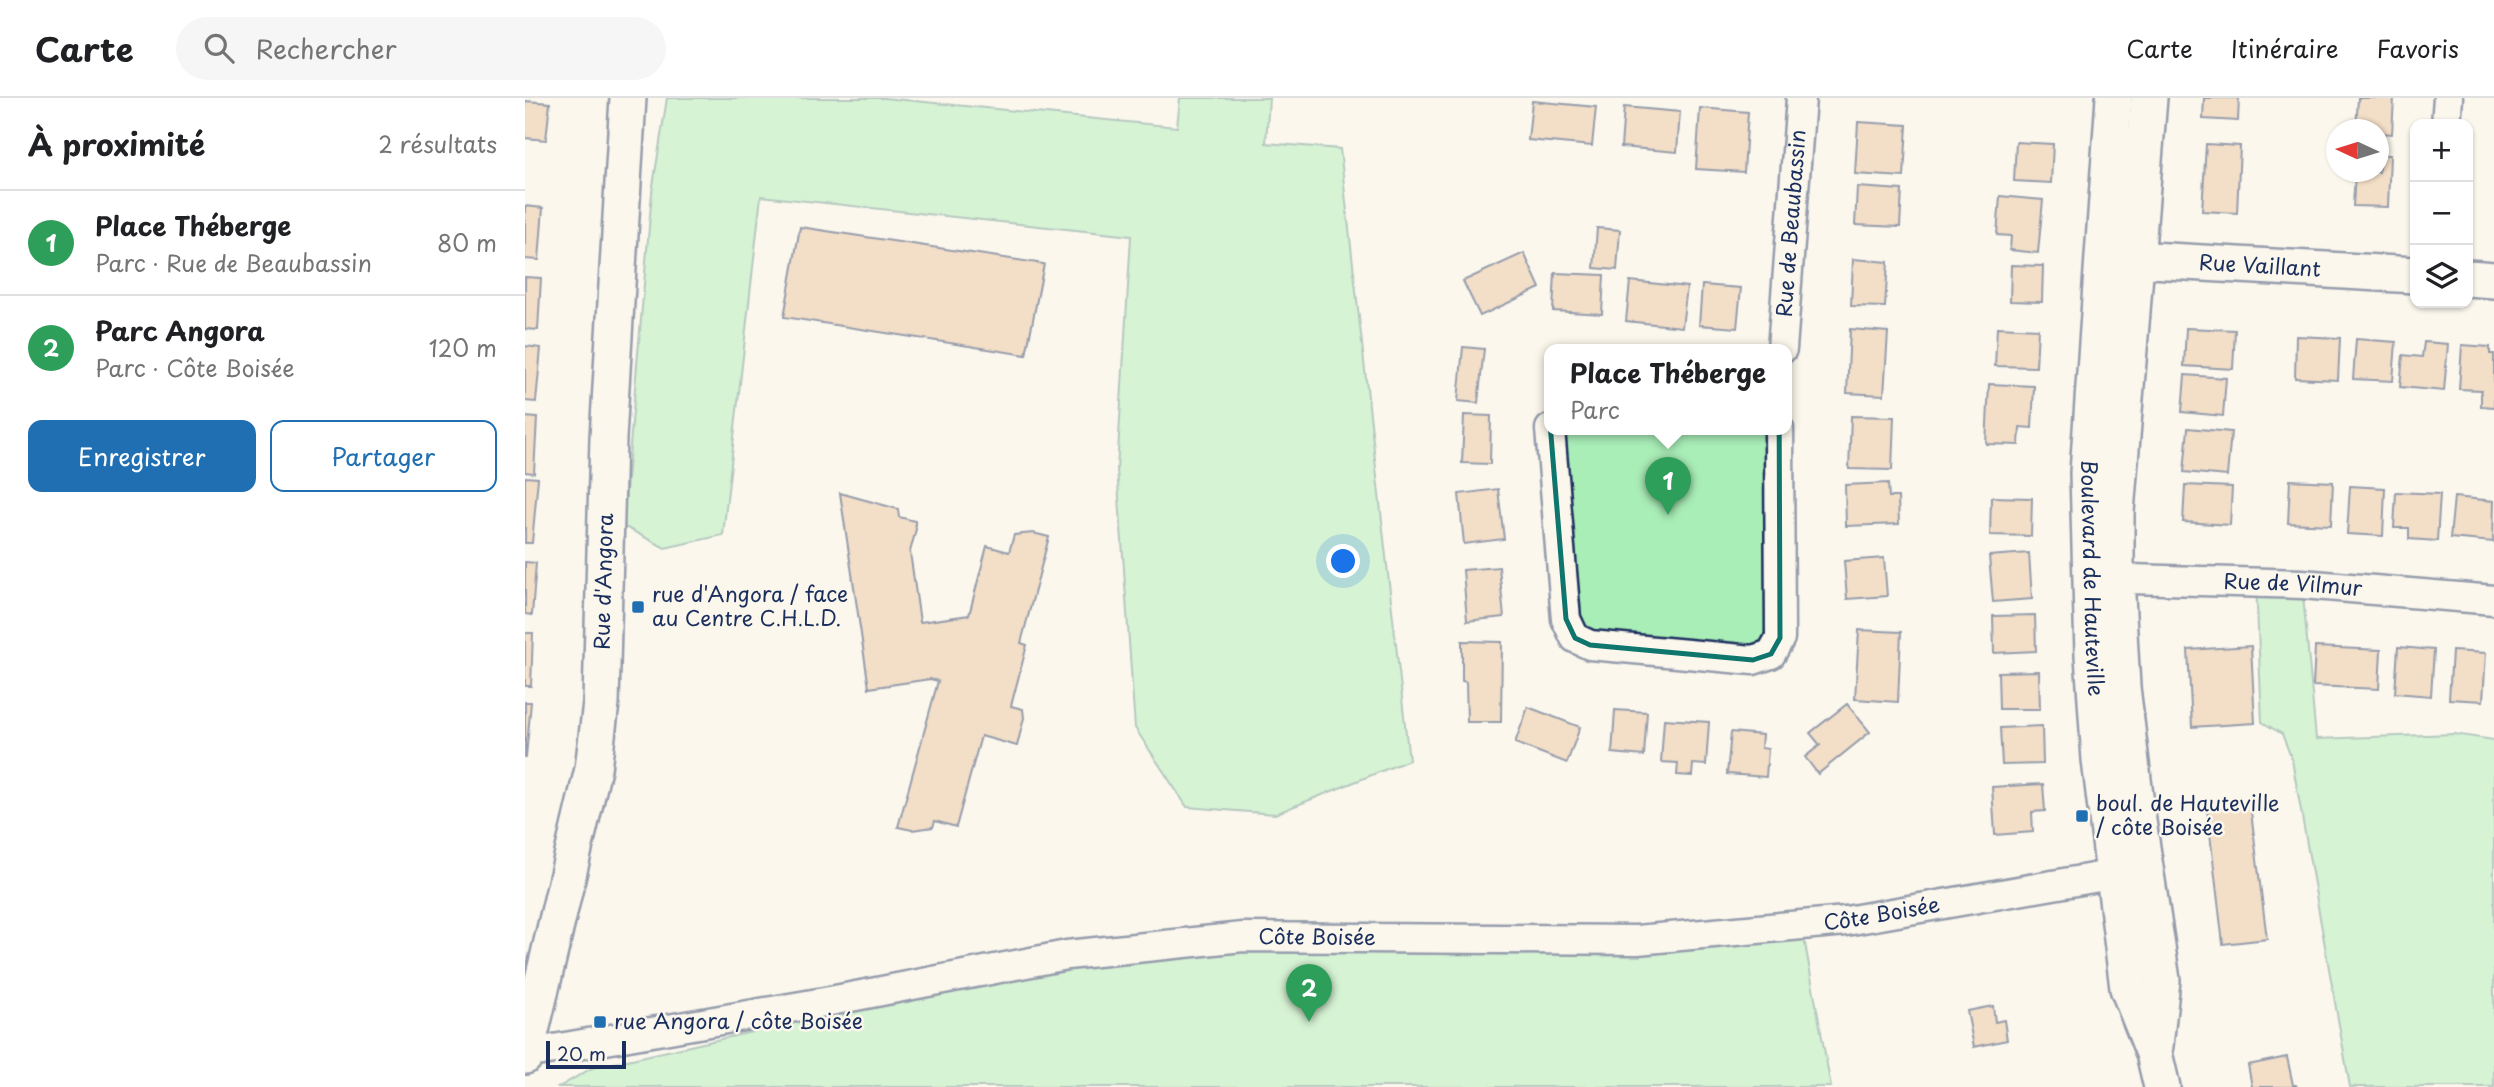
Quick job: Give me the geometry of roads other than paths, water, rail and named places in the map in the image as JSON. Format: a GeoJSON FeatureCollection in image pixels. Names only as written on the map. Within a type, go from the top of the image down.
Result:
{"type":"FeatureCollection","features":[{"type":"Feature","properties":{"kind":"street","name":"Rue d'Angora"},"geometry":{"type":"LineString","coordinates":[[525,1055],[593,769],[601,703],[608,438],[628,98]]}},
{"type":"Feature","properties":{"kind":"street","name":"Rue de Beaubassin"},"geometry":{"type":"LineString","coordinates":[[1782,344],[1801,98]]}},
{"type":"Feature","properties":{"kind":"street","name":"Boulevard de Hauteville"},"geometry":{"type":"LineString","coordinates":[[2114,98],[2121,259],[2116,512],[2103,578],[2122,687],[2138,821],[2129,872],[2162,980],[2154,1053],[2162,1087]]}},
{"type":"Feature","properties":{"kind":"street","name":"Boulevard de Hauteville"},"geometry":{"type":"LineString","coordinates":[[2121,259],[2149,98]]}},
{"type":"Feature","properties":{"kind":"street"},"geometry":{"type":"LineString","coordinates":[[2446,119],[2448,98]]}},
{"type":"Feature","properties":{"kind":"street","name":"Rue Vaillant"},"geometry":{"type":"LineString","coordinates":[[2121,259],[2410,275]]}},
{"type":"Feature","properties":{"kind":"street"},"geometry":{"type":"LineString","coordinates":[[2473,278],[2494,280]]}},
{"type":"Feature","properties":{"kind":"street"},"geometry":{"type":"LineString","coordinates":[[1551,435],[1566,619],[1575,638],[1590,645],[1753,660],[1771,654],[1780,638],[1779,435]]}},
{"type":"Feature","properties":{"kind":"street","name":"Rue de Vilmur"},"geometry":{"type":"LineString","coordinates":[[2103,578],[2302,584],[2494,600]]}},
{"type":"Feature","properties":{"kind":"street","name":"Côte Boisée"},"geometry":{"type":"LineString","coordinates":[[525,1055],[830,1001],[1067,955],[1243,937],[1637,940],[1814,926],[2129,872]]}},
{"type":"Feature","properties":{"kind":"place","name":"Place Théberge"},"geometry":{"type":"Point","coordinates":[1668,515]}},
{"type":"Feature","properties":{"kind":"place","name":"rue d'Angora / face au Centre C.H.L.D."},"geometry":{"type":"Point","coordinates":[638,607]}},
{"type":"Feature","properties":{"kind":"place","name":"boul. de Hauteville / côte Boisée"},"geometry":{"type":"Point","coordinates":[2082,816]}},
{"type":"Feature","properties":{"kind":"place","name":"rue Angora / côte Boisée"},"geometry":{"type":"Point","coordinates":[600,1022]}},
{"type":"Feature","properties":{"kind":"place","name":"Parc Angora"},"geometry":{"type":"Point","coordinates":[1309,1022]}}]}
